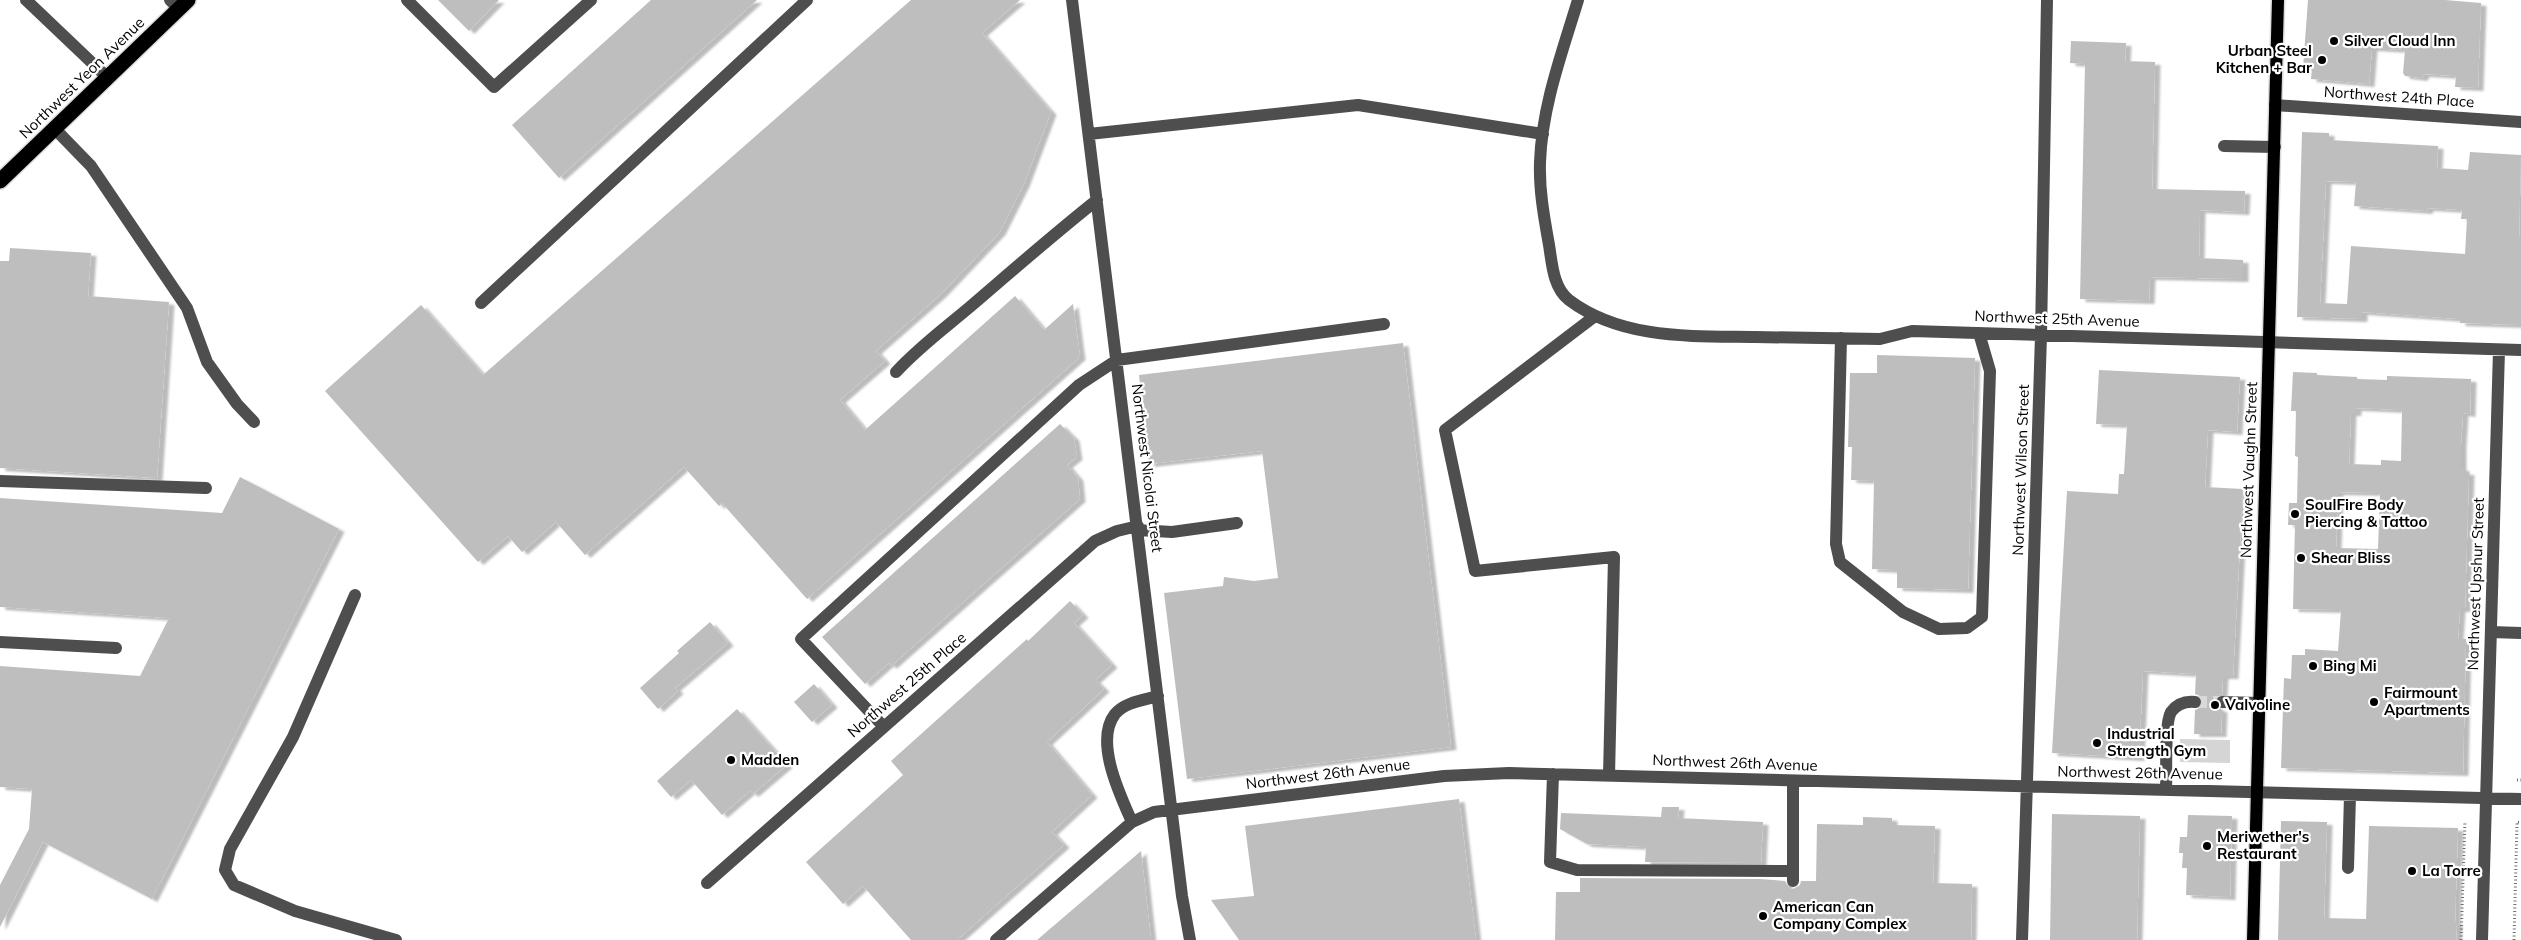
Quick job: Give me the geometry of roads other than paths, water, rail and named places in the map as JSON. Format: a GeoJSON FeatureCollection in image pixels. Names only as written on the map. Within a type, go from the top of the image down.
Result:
{"type":"FeatureCollection","features":[{"type":"Feature","properties":{"kind":"highway","name":"Northwest Yeon Avenue"},"geometry":{"type":"LineString","coordinates":[[2,176],[108,78],[179,3]]}},
{"type":"Feature","properties":{"kind":"main road","name":"Northwest Vaughn Street"},"geometry":{"type":"LineString","coordinates":[[2253,940],[2278,0]]}},
{"type":"Feature","properties":{"kind":"street"},"geometry":{"type":"LineString","coordinates":[[26,0],[108,78]]}},
{"type":"Feature","properties":{"kind":"street"},"geometry":{"type":"LineString","coordinates":[[407,0],[494,87],[591,0]]}},
{"type":"Feature","properties":{"kind":"street"},"geometry":{"type":"LineString","coordinates":[[481,303],[807,0]]}},
{"type":"Feature","properties":{"kind":"street","name":"Northwest Nicolai Street"},"geometry":{"type":"LineString","coordinates":[[1072,0],[1171,810],[1182,896],[1190,940]]}},
{"type":"Feature","properties":{"kind":"street","name":"Northwest 25th Avenue"},"geometry":{"type":"LineString","coordinates":[[1578,0],[1555,70],[1543,134],[1540,162],[1542,201],[1552,265],[1558,286],[1568,299],[1595,316],[1628,327],[1671,336],[1880,339],[1912,331],[2521,350]]}},
{"type":"Feature","properties":{"kind":"street","name":"Northwest Wilson Street"},"geometry":{"type":"LineString","coordinates":[[2022,940],[2041,335],[2047,0]]}},
{"type":"Feature","properties":{"kind":"street"},"geometry":{"type":"LineString","coordinates":[[1089,134],[1358,105],[1543,134]]}},
{"type":"Feature","properties":{"kind":"street","name":"Northwest 24th Place"},"geometry":{"type":"LineString","coordinates":[[2275,105],[2521,122]]}},
{"type":"Feature","properties":{"kind":"street"},"geometry":{"type":"LineString","coordinates":[[55,129],[91,166],[187,308],[207,362],[237,404],[254,422]]}},
{"type":"Feature","properties":{"kind":"street"},"geometry":{"type":"LineString","coordinates":[[2224,146],[2275,147]]}},
{"type":"Feature","properties":{"kind":"street"},"geometry":{"type":"LineString","coordinates":[[896,372],[913,353],[971,306],[1036,248],[1097,200]]}},
{"type":"Feature","properties":{"kind":"street"},"geometry":{"type":"LineString","coordinates":[[1595,316],[1444,430],[1475,571],[1614,557],[1609,776]]}},
{"type":"Feature","properties":{"kind":"street"},"geometry":{"type":"LineString","coordinates":[[884,727],[801,639],[1079,385],[1117,360],[1384,324]]}},
{"type":"Feature","properties":{"kind":"street"},"geometry":{"type":"LineString","coordinates":[[1841,338],[1836,544],[1840,562],[1903,612],[1939,629],[1967,628],[1982,617],[1985,579],[1990,371],[1980,333]]}},
{"type":"Feature","properties":{"kind":"street","name":"Northwest Upshur Street"},"geometry":{"type":"LineString","coordinates":[[2482,940],[2499,350]]}},
{"type":"Feature","properties":{"kind":"street"},"geometry":{"type":"LineString","coordinates":[[0,481],[206,488]]}},
{"type":"Feature","properties":{"kind":"street","name":"Northwest 25th Place"},"geometry":{"type":"LineString","coordinates":[[707,883],[1095,541],[1117,531],[1138,528],[1172,532],[1237,523]]}},
{"type":"Feature","properties":{"kind":"street"},"geometry":{"type":"LineString","coordinates":[[354,595],[293,737],[230,849],[225,870],[234,885],[295,911],[396,940]]}},
{"type":"Feature","properties":{"kind":"street"},"geometry":{"type":"LineString","coordinates":[[2491,632],[2521,633]]}},
{"type":"Feature","properties":{"kind":"street"},"geometry":{"type":"LineString","coordinates":[[0,642],[116,648]]}},
{"type":"Feature","properties":{"kind":"street"},"geometry":{"type":"LineString","coordinates":[[1132,822],[1114,782],[1107,730],[1116,713],[1135,702],[1158,696]]}},
{"type":"Feature","properties":{"kind":"street"},"geometry":{"type":"LineString","coordinates":[[2166,790],[2169,717],[2177,706],[2188,701],[2195,702]]}},
{"type":"Feature","properties":{"kind":"street"},"geometry":{"type":"LineString","coordinates":[[2222,702],[2260,703]]}},
{"type":"Feature","properties":{"kind":"street"},"geometry":{"type":"LineString","coordinates":[[1553,774],[1550,862],[1577,870],[1793,876],[1793,781]]}},
{"type":"Feature","properties":{"kind":"street","name":"Northwest 26th Avenue"},"geometry":{"type":"LineString","coordinates":[[996,940],[1132,822],[1154,812],[1444,776],[1553,774],[2521,799]]}},
{"type":"Feature","properties":{"kind":"street"},"geometry":{"type":"LineString","coordinates":[[2348,868],[2350,795]]}},
{"type":"Feature","properties":{"kind":"tunnel"},"geometry":{"type":"LineString","coordinates":[[2195,702],[2222,702]]}},
{"type":"Feature","properties":{"kind":"place","name":"Silver Cloud Inn"},"geometry":{"type":"Point","coordinates":[2334,41]}},
{"type":"Feature","properties":{"kind":"place","name":"Urban Steel Kitchen + Bar"},"geometry":{"type":"Point","coordinates":[2322,60]}},
{"type":"Feature","properties":{"kind":"place","name":"SoulFire Body Piercing & Tattoo"},"geometry":{"type":"Point","coordinates":[2295,514]}},
{"type":"Feature","properties":{"kind":"place","name":"Shear Bliss"},"geometry":{"type":"Point","coordinates":[2301,558]}},
{"type":"Feature","properties":{"kind":"place","name":"Bing Mi"},"geometry":{"type":"Point","coordinates":[2313,666]}},
{"type":"Feature","properties":{"kind":"place","name":"Fairmount Apartments"},"geometry":{"type":"Point","coordinates":[2374,702]}},
{"type":"Feature","properties":{"kind":"place","name":"Valvoline"},"geometry":{"type":"Point","coordinates":[2215,705]}},
{"type":"Feature","properties":{"kind":"place","name":"Industrial Strength Gym"},"geometry":{"type":"Point","coordinates":[2097,743]}},
{"type":"Feature","properties":{"kind":"place","name":"Madden"},"geometry":{"type":"Point","coordinates":[731,760]}},
{"type":"Feature","properties":{"kind":"place","name":"Meriwether's Restaurant"},"geometry":{"type":"Point","coordinates":[2207,846]}},
{"type":"Feature","properties":{"kind":"place","name":"La Torre"},"geometry":{"type":"Point","coordinates":[2412,871]}},
{"type":"Feature","properties":{"kind":"place","name":"American Can Company Complex"},"geometry":{"type":"Point","coordinates":[1763,916]}}]}
